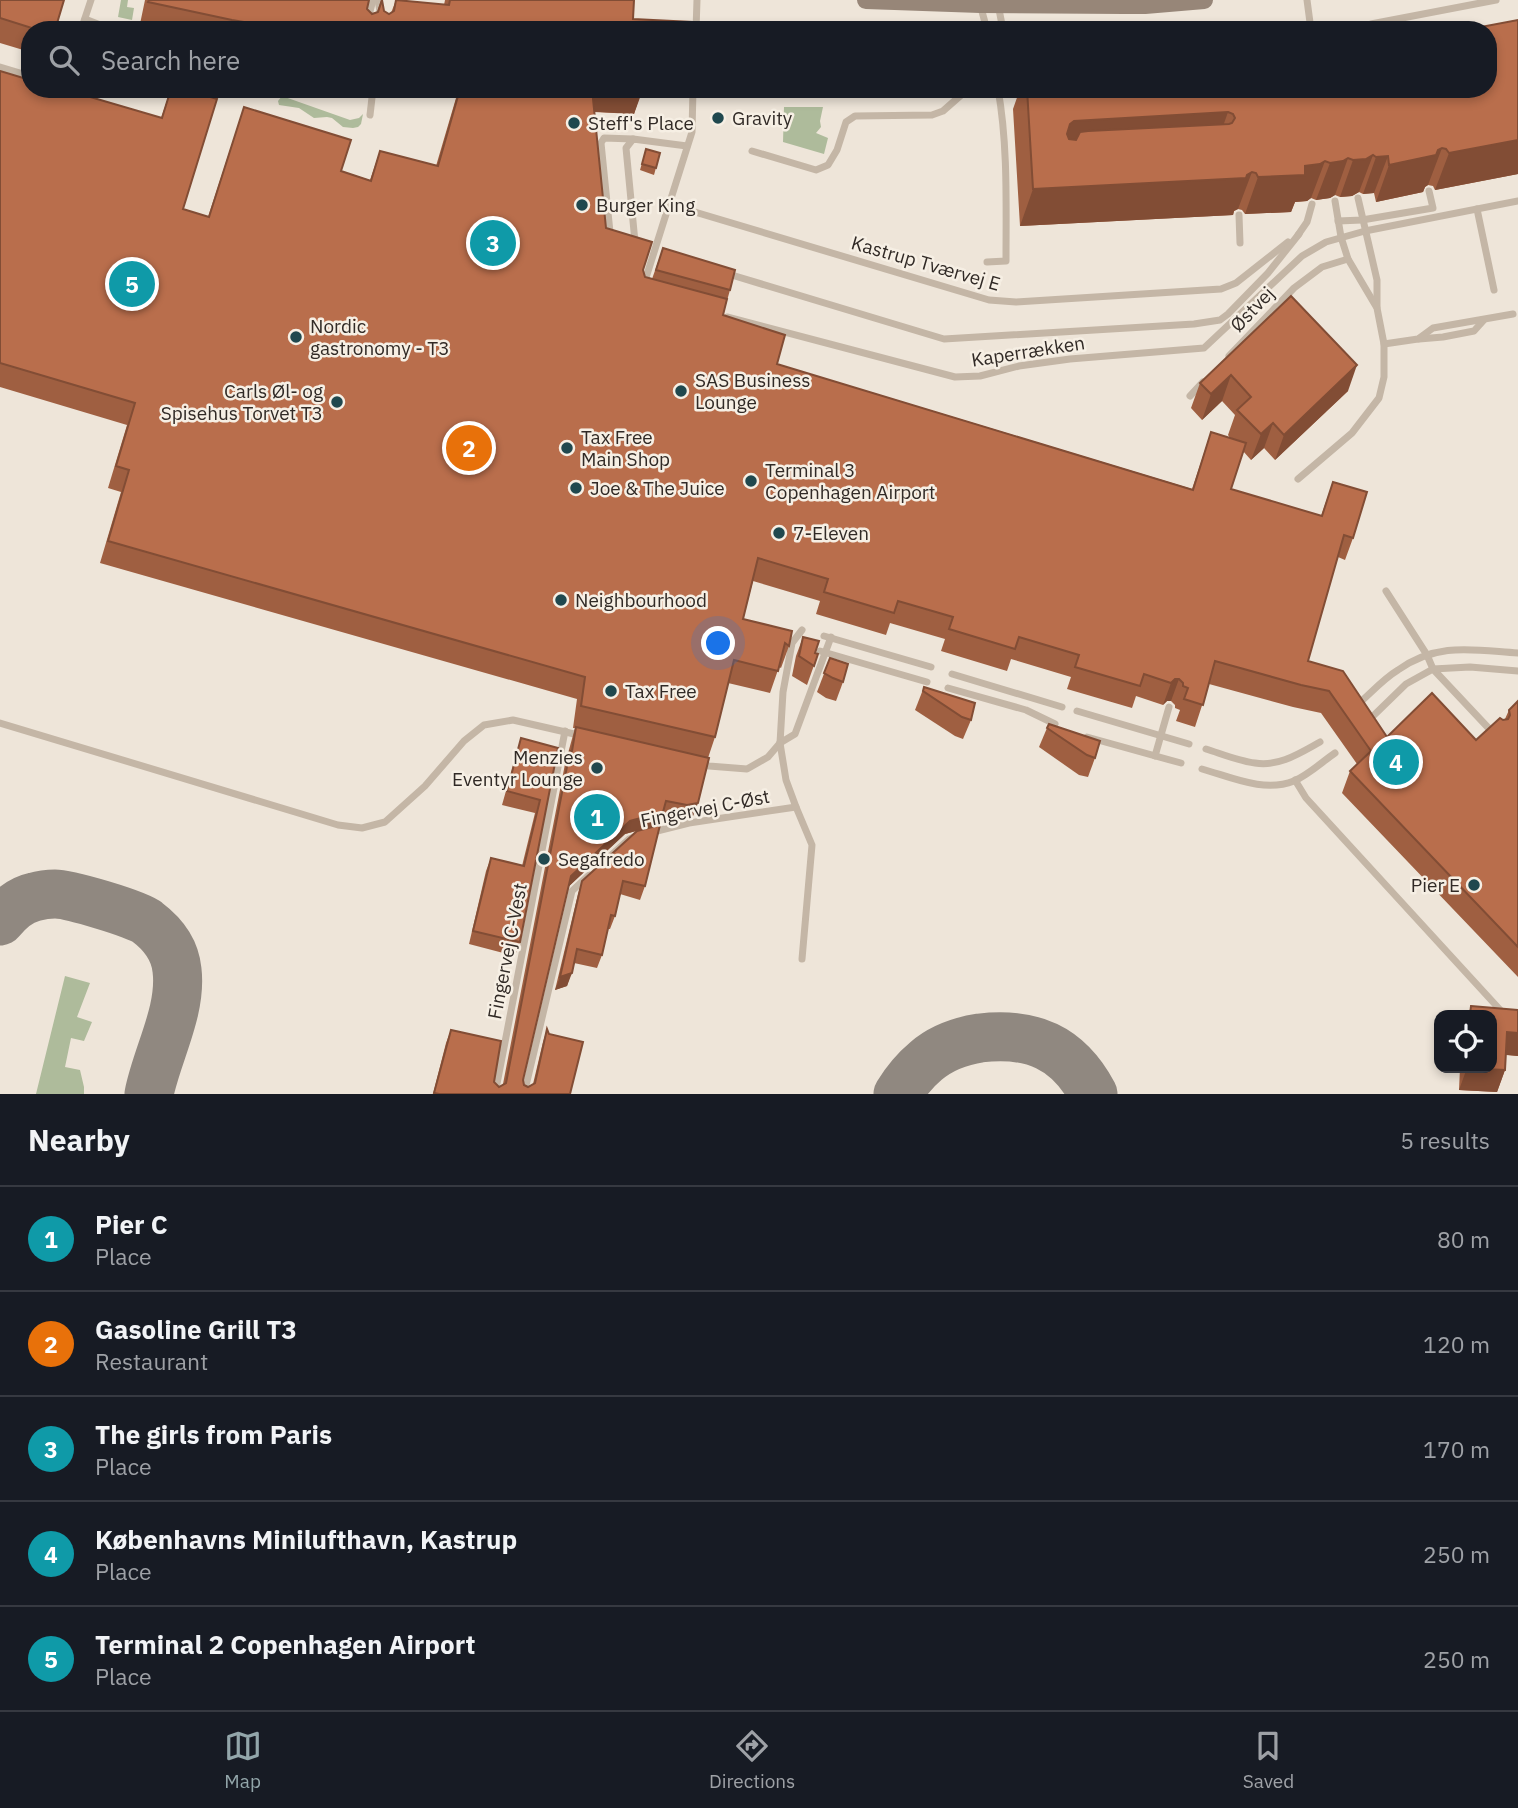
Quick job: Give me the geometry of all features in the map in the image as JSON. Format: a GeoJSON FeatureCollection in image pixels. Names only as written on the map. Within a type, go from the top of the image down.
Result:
{"type":"FeatureCollection","features":[{"type":"Feature","properties":{"kind":"street"},"geometry":{"type":"LineString","coordinates":[[866,0],[1145,5],[1204,0]]}},
{"type":"Feature","properties":{"kind":"lane"},"geometry":{"type":"LineString","coordinates":[[90,21],[85,19],[91,0]]}},
{"type":"Feature","properties":{"kind":"lane"},"geometry":{"type":"LineString","coordinates":[[368,21],[375,0]]}},
{"type":"Feature","properties":{"kind":"lane"},"geometry":{"type":"LineString","coordinates":[[375,0],[381,21]]}},
{"type":"Feature","properties":{"kind":"lane"},"geometry":{"type":"LineString","coordinates":[[695,21],[696,0]]}},
{"type":"Feature","properties":{"kind":"lane"},"geometry":{"type":"LineString","coordinates":[[1307,0],[1310,21]]}},
{"type":"Feature","properties":{"kind":"lane"},"geometry":{"type":"LineString","coordinates":[[1387,21],[1496,0]]}},
{"type":"Feature","properties":{"kind":"lane"},"geometry":{"type":"LineString","coordinates":[[988,21],[989,2]]}},
{"type":"Feature","properties":{"kind":"lane"},"geometry":{"type":"LineString","coordinates":[[989,2],[998,21]]}},
{"type":"Feature","properties":{"kind":"lane"},"geometry":{"type":"LineString","coordinates":[[0,67],[21,73]]}},
{"type":"Feature","properties":{"kind":"lane"},"geometry":{"type":"LineString","coordinates":[[370,115],[372,98]]}},
{"type":"Feature","properties":{"kind":"lane"},"geometry":{"type":"LineString","coordinates":[[641,294],[692,132],[693,98]]}},
{"type":"Feature","properties":{"kind":"lane"},"geometry":{"type":"LineString","coordinates":[[752,151],[816,170],[828,165],[837,150],[846,122],[855,116],[932,115],[943,111],[958,98]]}},
{"type":"Feature","properties":{"kind":"lane"},"geometry":{"type":"LineString","coordinates":[[1001,98],[1002,103]]}},
{"type":"Feature","properties":{"kind":"lane"},"geometry":{"type":"LineString","coordinates":[[987,262],[1006,261],[1003,98]]}},
{"type":"Feature","properties":{"kind":"lane"},"geometry":{"type":"LineString","coordinates":[[664,255],[653,256],[635,242],[610,232],[601,143],[604,138],[687,146]]}},
{"type":"Feature","properties":{"kind":"lane"},"geometry":{"type":"LineString","coordinates":[[632,139],[626,148],[635,242]]}},
{"type":"Feature","properties":{"kind":"lane"},"geometry":{"type":"LineString","coordinates":[[1338,221],[1362,220],[1433,208],[1429,191]]}},
{"type":"Feature","properties":{"kind":"lane"},"geometry":{"type":"LineString","coordinates":[[1297,479],[1352,433],[1379,398],[1384,377],[1384,344],[1377,308],[1377,280],[1358,198]]}},
{"type":"Feature","properties":{"kind":"lane"},"geometry":{"type":"LineString","coordinates":[[1335,201],[1348,259],[1377,308]]}},
{"type":"Feature","properties":{"kind":"lane","name":"Kaperrækken"},"geometry":{"type":"LineString","coordinates":[[719,315],[955,377],[980,376],[1019,366],[1070,359],[1204,348],[1302,256],[1326,242],[1365,231],[1518,201]]}},
{"type":"Feature","properties":{"kind":"lane","name":"Kastrup Tværvej E"},"geometry":{"type":"LineString","coordinates":[[668,204],[989,300],[1016,302],[1222,289],[1236,283],[1299,234],[1307,222],[1312,204]]}},
{"type":"Feature","properties":{"kind":"lane"},"geometry":{"type":"LineString","coordinates":[[1477,209],[1494,290]]}},
{"type":"Feature","properties":{"kind":"lane"},"geometry":{"type":"LineString","coordinates":[[1240,215],[1240,243]]}},
{"type":"Feature","properties":{"kind":"lane","name":"Kaperrækken"},"geometry":{"type":"LineString","coordinates":[[718,271],[944,339],[1194,324],[1220,320],[1228,314],[1268,273],[1299,234]]}},
{"type":"Feature","properties":{"kind":"lane","name":"Østvej"},"geometry":{"type":"LineString","coordinates":[[1218,367],[1294,288],[1322,267],[1348,259]]}},
{"type":"Feature","properties":{"kind":"lane"},"geometry":{"type":"LineString","coordinates":[[1384,344],[1474,331],[1483,321],[1513,314]]}},
{"type":"Feature","properties":{"kind":"lane"},"geometry":{"type":"LineString","coordinates":[[1189,396],[1209,377]]}},
{"type":"Feature","properties":{"kind":"lane"},"geometry":{"type":"LineString","coordinates":[[1386,591],[1433,669],[1496,736]]}},
{"type":"Feature","properties":{"kind":"lane","name":"Fingervej C-Øst"},"geometry":{"type":"LineString","coordinates":[[600,865],[629,839],[689,823],[796,807],[786,780],[780,743],[783,692],[792,643],[802,630]]}},
{"type":"Feature","properties":{"kind":"lane"},"geometry":{"type":"LineString","coordinates":[[696,763],[747,769],[768,757],[780,743],[796,734],[827,636],[931,667]]}},
{"type":"Feature","properties":{"kind":"lane"},"geometry":{"type":"LineString","coordinates":[[1357,705],[1396,670],[1420,657],[1442,650],[1518,653]]}},
{"type":"Feature","properties":{"kind":"lane"},"geometry":{"type":"LineString","coordinates":[[823,652],[927,682]]}},
{"type":"Feature","properties":{"kind":"lane"},"geometry":{"type":"LineString","coordinates":[[1369,720],[1406,684],[1433,669],[1470,667],[1518,671]]}},
{"type":"Feature","properties":{"kind":"lane"},"geometry":{"type":"LineString","coordinates":[[952,674],[1062,707]]}},
{"type":"Feature","properties":{"kind":"lane"},"geometry":{"type":"LineString","coordinates":[[948,688],[1026,710],[1055,724]]}},
{"type":"Feature","properties":{"kind":"lane"},"geometry":{"type":"LineString","coordinates":[[1155,756],[1169,706]]}},
{"type":"Feature","properties":{"kind":"lane"},"geometry":{"type":"LineString","coordinates":[[1077,711],[1189,744]]}},
{"type":"Feature","properties":{"kind":"lane"},"geometry":{"type":"LineString","coordinates":[[0,723],[338,825],[362,828],[385,822],[425,786],[464,741],[484,725],[513,720],[592,738]]}},
{"type":"Feature","properties":{"kind":"lane","name":"Fingervej C-Vest"},"geometry":{"type":"LineString","coordinates":[[495,1094],[565,732]]}},
{"type":"Feature","properties":{"kind":"lane"},"geometry":{"type":"LineString","coordinates":[[1077,734],[1181,763]]}},
{"type":"Feature","properties":{"kind":"lane"},"geometry":{"type":"LineString","coordinates":[[1206,749],[1257,764],[1275,763],[1320,742]]}},
{"type":"Feature","properties":{"kind":"lane"},"geometry":{"type":"LineString","coordinates":[[1202,769],[1259,785],[1282,784],[1295,780],[1335,753]]}},
{"type":"Feature","properties":{"kind":"lane"},"geometry":{"type":"LineString","coordinates":[[1295,780],[1306,798],[1508,1019]]}},
{"type":"Feature","properties":{"kind":"lane"},"geometry":{"type":"LineString","coordinates":[[796,807],[812,845],[802,959]]}},
{"type":"Feature","properties":{"kind":"lane"},"geometry":{"type":"LineString","coordinates":[[524,1094],[572,891],[591,874]]}},
{"type":"Feature","properties":{"kind":"green space"},"geometry":{"type":"Polygon","coordinates":[[[121,0],[128,0],[127,7],[134,8],[132,20],[118,17],[121,0]]]}},
{"type":"Feature","properties":{"kind":"green space"},"geometry":{"type":"Polygon","coordinates":[[[280,98],[288,98],[350,120],[363,114],[361,124],[353,128],[343,127],[332,118],[314,118],[299,108],[279,105],[280,98]]]}},
{"type":"Feature","properties":{"kind":"green space"},"geometry":{"type":"Polygon","coordinates":[[[784,107],[823,107],[821,127],[816,133],[828,138],[824,154],[783,142],[784,107]]]}},
{"type":"Feature","properties":{"kind":"green space"},"geometry":{"type":"Polygon","coordinates":[[[65,976],[90,983],[77,1017],[92,1022],[84,1041],[71,1038],[65,1067],[80,1070],[84,1094],[36,1094],[65,976]]]}},
{"type":"Feature","properties":{"kind":"building"},"geometry":{"type":"Polygon","coordinates":[[[0,0],[64,0],[58,21],[21,21],[21,25],[0,18],[0,0]]]}},
{"type":"Feature","properties":{"kind":"building"},"geometry":{"type":"Polygon","coordinates":[[[369,0],[367,9],[372,14],[378,12],[382,0],[384,11],[389,14],[394,11],[396,0],[449,5],[450,0],[634,0],[633,19],[673,21],[238,21],[148,2],[369,0]]]}},
{"type":"Feature","properties":{"kind":"building"},"geometry":{"type":"Polygon","coordinates":[[[1518,20],[1518,140],[1449,153],[1442,148],[1436,155],[1389,165],[1388,156],[1373,155],[1366,159],[1348,158],[1330,163],[1325,161],[1305,166],[1305,175],[1258,177],[1252,172],[1246,178],[1033,189],[1028,98],[1497,98],[1497,24],[1518,20]],[[1228,112],[1074,121],[1067,134],[1069,139],[1076,140],[1080,132],[1229,124],[1235,118],[1228,112]]]}},
{"type":"Feature","properties":{"kind":"building"},"geometry":{"type":"Polygon","coordinates":[[[0,71],[21,77],[21,98],[94,98],[162,118],[168,98],[217,99],[183,209],[209,217],[244,107],[351,140],[341,171],[371,181],[380,151],[438,166],[457,98],[593,98],[606,228],[652,242],[643,270],[645,277],[727,299],[723,315],[785,335],[777,364],[1193,490],[1211,432],[1246,443],[1231,489],[1322,516],[1333,482],[1367,492],[1353,538],[1344,535],[1308,661],[1343,671],[1387,737],[1432,693],[1476,740],[1500,718],[1508,719],[1509,710],[1518,701],[1518,947],[1350,771],[1371,751],[1329,691],[1215,661],[1203,705],[1184,699],[1188,688],[1183,686],[1179,679],[1171,683],[1144,674],[1140,686],[1075,667],[1079,655],[1019,637],[1015,649],[949,629],[953,617],[898,601],[894,613],[824,592],[828,579],[758,558],[743,619],[792,631],[789,646],[785,643],[778,671],[734,660],[715,737],[581,706],[585,677],[108,541],[129,470],[116,466],[135,403],[0,363],[0,71]]]}},
{"type":"Feature","properties":{"kind":"building"},"geometry":{"type":"Polygon","coordinates":[[[646,149],[660,153],[656,168],[642,164],[646,149]]]}},
{"type":"Feature","properties":{"kind":"building"},"geometry":{"type":"Polygon","coordinates":[[[663,248],[735,270],[730,290],[656,270],[663,248]]]}},
{"type":"Feature","properties":{"kind":"building"},"geometry":{"type":"Polygon","coordinates":[[[1291,296],[1357,365],[1284,435],[1273,423],[1261,434],[1237,410],[1251,397],[1231,375],[1211,394],[1200,383],[1291,296]]]}},
{"type":"Feature","properties":{"kind":"building"},"geometry":{"type":"Polygon","coordinates":[[[803,637],[819,641],[814,666],[799,656],[803,637]]]}},
{"type":"Feature","properties":{"kind":"building"},"geometry":{"type":"Polygon","coordinates":[[[830,658],[848,664],[843,682],[824,673],[830,658]]]}},
{"type":"Feature","properties":{"kind":"building"},"geometry":{"type":"Polygon","coordinates":[[[924,687],[975,703],[971,720],[923,691],[924,687]]]}},
{"type":"Feature","properties":{"kind":"building"},"geometry":{"type":"Polygon","coordinates":[[[1049,724],[1100,741],[1095,758],[1047,728],[1049,724]]]}},
{"type":"Feature","properties":{"kind":"building"},"geometry":{"type":"Polygon","coordinates":[[[576,727],[709,758],[698,803],[687,805],[666,801],[663,812],[630,821],[571,876],[523,1080],[528,1087],[535,1083],[547,1029],[549,1034],[583,1042],[570,1094],[434,1093],[451,1030],[501,1041],[494,1082],[499,1087],[506,1083],[576,727]]]}},
{"type":"Feature","properties":{"kind":"building"},"geometry":{"type":"Polygon","coordinates":[[[521,738],[558,748],[520,942],[473,931],[491,858],[524,866],[540,800],[507,791],[521,738]]]}},
{"type":"Feature","properties":{"kind":"building"},"geometry":{"type":"Polygon","coordinates":[[[660,825],[645,886],[623,881],[615,916],[611,915],[602,955],[577,949],[572,973],[560,977],[582,881],[637,831],[660,825]]]}},
{"type":"Feature","properties":{"kind":"building"},"geometry":{"type":"Polygon","coordinates":[[[1471,1006],[1518,1010],[1518,1033],[1507,1032],[1505,1070],[1497,1070],[1497,1010],[1471,1010],[1471,1006]]]}},
{"type":"Feature","properties":{"kind":"taxiway"},"geometry":{"type":"LineString","coordinates":[[0,921],[24,900],[55,894],[88,901],[141,918],[163,937],[174,956],[178,985],[172,1017],[149,1094]]}},
{"type":"Feature","properties":{"kind":"taxiway"},"geometry":{"type":"LineString","coordinates":[[898,1094],[907,1080],[938,1052],[966,1041],[999,1037],[1016,1038],[1047,1046],[1072,1065],[1093,1094]]}},
{"type":"Feature","properties":{"kind":"place","name":"Gravity"},"geometry":{"type":"Point","coordinates":[718,118]}},
{"type":"Feature","properties":{"kind":"place","name":"Steff's Place"},"geometry":{"type":"Point","coordinates":[574,123]}},
{"type":"Feature","properties":{"kind":"place","name":"Burger King"},"geometry":{"type":"Point","coordinates":[582,205]}},
{"type":"Feature","properties":{"kind":"place","name":"The girls from Paris"},"geometry":{"type":"Point","coordinates":[493,243]}},
{"type":"Feature","properties":{"kind":"place","name":"Terminal 2 Copenhagen Airport"},"geometry":{"type":"Point","coordinates":[132,284]}},
{"type":"Feature","properties":{"kind":"place","name":"Nordic gastronomy - T3"},"geometry":{"type":"Point","coordinates":[296,337]}},
{"type":"Feature","properties":{"kind":"place","name":"SAS Business Lounge"},"geometry":{"type":"Point","coordinates":[681,391]}},
{"type":"Feature","properties":{"kind":"place","name":"Carls Øl- og Spisehus Torvet T3"},"geometry":{"type":"Point","coordinates":[337,402]}},
{"type":"Feature","properties":{"kind":"place","name":"Gasoline Grill T3"},"geometry":{"type":"Point","coordinates":[469,448]}},
{"type":"Feature","properties":{"kind":"place","name":"Tax Free Main Shop"},"geometry":{"type":"Point","coordinates":[567,448]}},
{"type":"Feature","properties":{"kind":"place","name":"Terminal 3 Copenhagen Airport"},"geometry":{"type":"Point","coordinates":[751,481]}},
{"type":"Feature","properties":{"kind":"place","name":"Joe & The Juice"},"geometry":{"type":"Point","coordinates":[576,488]}},
{"type":"Feature","properties":{"kind":"place","name":"7-Eleven"},"geometry":{"type":"Point","coordinates":[779,533]}},
{"type":"Feature","properties":{"kind":"place","name":"Neighbourhood"},"geometry":{"type":"Point","coordinates":[561,600]}},
{"type":"Feature","properties":{"kind":"place","name":"Tax Free"},"geometry":{"type":"Point","coordinates":[611,691]}},
{"type":"Feature","properties":{"kind":"place","name":"Københavns Minilufthavn, Kastrup"},"geometry":{"type":"Point","coordinates":[1396,762]}},
{"type":"Feature","properties":{"kind":"place","name":"Menzies Eventyr Lounge"},"geometry":{"type":"Point","coordinates":[597,768]}},
{"type":"Feature","properties":{"kind":"place","name":"Pier C"},"geometry":{"type":"Point","coordinates":[597,817]}},
{"type":"Feature","properties":{"kind":"place","name":"Segafredo"},"geometry":{"type":"Point","coordinates":[544,859]}},
{"type":"Feature","properties":{"kind":"place","name":"Pier E"},"geometry":{"type":"Point","coordinates":[1474,885]}}]}
